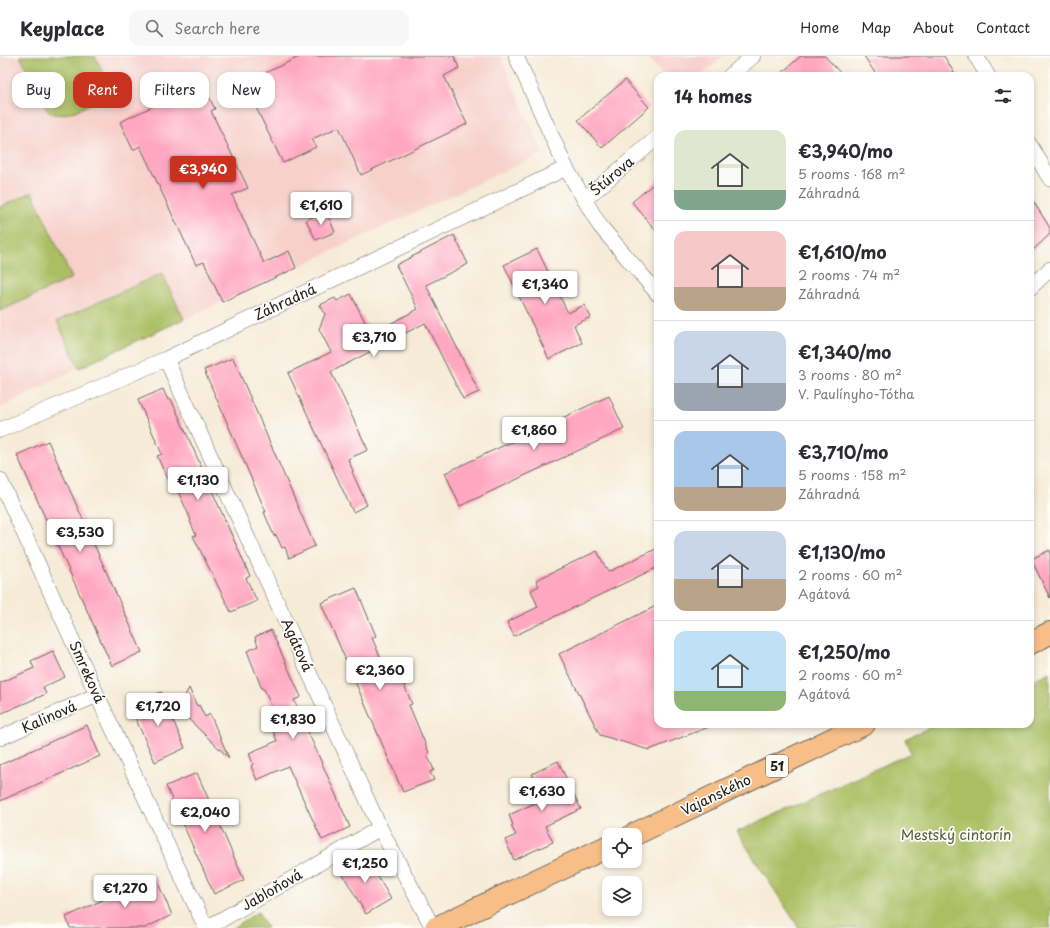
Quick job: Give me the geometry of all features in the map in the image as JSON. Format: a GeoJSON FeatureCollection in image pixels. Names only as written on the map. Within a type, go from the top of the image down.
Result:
{"type":"FeatureCollection","features":[{"type":"Feature","properties":{"kind":"main road"},"geometry":{"type":"LineString","coordinates":[[1034,641],[1050,633]]}},
{"type":"Feature","properties":{"kind":"main road","name":"Vajanského"},"geometry":{"type":"LineString","coordinates":[[642,831],[856,728]]}},
{"type":"Feature","properties":{"kind":"main road"},"geometry":{"type":"LineString","coordinates":[[436,928],[476,911],[602,849]]}},
{"type":"Feature","properties":{"kind":"street"},"geometry":{"type":"LineString","coordinates":[[516,56],[566,168],[600,226],[654,289]]}},
{"type":"Feature","properties":{"kind":"street"},"geometry":{"type":"LineString","coordinates":[[735,72],[753,56]]}},
{"type":"Feature","properties":{"kind":"street"},"geometry":{"type":"LineString","coordinates":[[976,56],[986,72]]}},
{"type":"Feature","properties":{"kind":"street","name":"Štúrova"},"geometry":{"type":"LineString","coordinates":[[585,199],[654,140]]}},
{"type":"Feature","properties":{"kind":"street"},"geometry":{"type":"LineString","coordinates":[[1034,152],[1050,178]]}},
{"type":"Feature","properties":{"kind":"street","name":"Záhradná"},"geometry":{"type":"LineString","coordinates":[[0,430],[166,359],[566,168]]}},
{"type":"Feature","properties":{"kind":"street"},"geometry":{"type":"LineString","coordinates":[[1034,284],[1050,269]]}},
{"type":"Feature","properties":{"kind":"street","name":"Agátová"},"geometry":{"type":"LineString","coordinates":[[166,359],[380,828],[433,928]]}},
{"type":"Feature","properties":{"kind":"street","name":"Smreková"},"geometry":{"type":"LineString","coordinates":[[0,480],[97,695],[207,928]]}},
{"type":"Feature","properties":{"kind":"street","name":"Kalinová"},"geometry":{"type":"LineString","coordinates":[[0,738],[97,695]]}},
{"type":"Feature","properties":{"kind":"street","name":"Jabloňová"},"geometry":{"type":"LineString","coordinates":[[207,928],[380,828]]}},
{"type":"Feature","properties":{"kind":"shaded area"},"geometry":{"type":"Polygon","coordinates":[[[0,56],[500,56],[543,153],[79,368],[0,408],[0,56]]]}},
{"type":"Feature","properties":{"kind":"shaded area"},"geometry":{"type":"Polygon","coordinates":[[[646,56],[724,56],[706,72],[660,72],[646,56]]]}},
{"type":"Feature","properties":{"kind":"green space"},"geometry":{"type":"Polygon","coordinates":[[[20,56],[95,56],[103,72],[73,72],[73,108],[82,108],[69,113],[53,114],[46,108],[65,108],[65,72],[28,72],[20,56]]]}},
{"type":"Feature","properties":{"kind":"green space"},"geometry":{"type":"Polygon","coordinates":[[[32,192],[72,278],[0,311],[0,207],[32,192]]]}},
{"type":"Feature","properties":{"kind":"green space"},"geometry":{"type":"Polygon","coordinates":[[[162,273],[184,319],[79,368],[57,321],[162,273]]]}},
{"type":"Feature","properties":{"kind":"green space","name":"Mestský cintorín"},"geometry":{"type":"Polygon","coordinates":[[[1050,672],[1050,928],[799,928],[737,832],[911,753],[905,739],[928,728],[1034,728],[1034,679],[1050,672]]]}},
{"type":"Feature","properties":{"kind":"green space"},"geometry":{"type":"Polygon","coordinates":[[[258,912],[267,928],[233,928],[258,912]]]}},
{"type":"Feature","properties":{"kind":"building"},"geometry":{"type":"Polygon","coordinates":[[[301,56],[454,56],[459,68],[444,76],[467,124],[361,175],[339,127],[312,139],[316,147],[283,163],[256,108],[275,108],[275,72],[267,72],[301,56]]]}},
{"type":"Feature","properties":{"kind":"building"},"geometry":{"type":"Polygon","coordinates":[[[801,56],[825,56],[839,72],[783,72],[801,56]]]}},
{"type":"Feature","properties":{"kind":"building"},"geometry":{"type":"Polygon","coordinates":[[[864,56],[944,56],[954,72],[874,72],[864,56]]]}},
{"type":"Feature","properties":{"kind":"building"},"geometry":{"type":"Polygon","coordinates":[[[625,80],[649,107],[602,148],[578,120],[625,80]]]}},
{"type":"Feature","properties":{"kind":"building"},"geometry":{"type":"Polygon","coordinates":[[[209,97],[215,109],[211,111],[248,188],[232,195],[264,263],[289,251],[296,268],[222,302],[204,262],[196,265],[140,146],[133,150],[120,122],[149,108],[209,108],[209,97]]]}},
{"type":"Feature","properties":{"kind":"building"},"geometry":{"type":"Polygon","coordinates":[[[654,183],[654,228],[632,202],[654,183]]]}},
{"type":"Feature","properties":{"kind":"building"},"geometry":{"type":"Polygon","coordinates":[[[1034,202],[1050,228],[1050,234],[1034,249],[1034,202]]]}},
{"type":"Feature","properties":{"kind":"building"},"geometry":{"type":"Polygon","coordinates":[[[326,211],[335,232],[316,240],[306,220],[326,211]]]}},
{"type":"Feature","properties":{"kind":"building"},"geometry":{"type":"Polygon","coordinates":[[[454,235],[468,264],[426,285],[479,392],[463,399],[425,323],[331,372],[368,450],[348,459],[353,471],[352,472],[367,505],[353,512],[288,373],[331,352],[319,329],[325,314],[320,305],[335,298],[337,301],[351,294],[371,334],[418,309],[396,265],[454,235]]]}},
{"type":"Feature","properties":{"kind":"building"},"geometry":{"type":"Polygon","coordinates":[[[537,249],[568,313],[584,305],[591,317],[574,325],[582,343],[549,359],[504,265],[537,249]]]}},
{"type":"Feature","properties":{"kind":"building"},"geometry":{"type":"Polygon","coordinates":[[[233,358],[315,546],[289,558],[285,547],[282,548],[276,535],[274,536],[264,512],[266,512],[204,370],[233,358]]]}},
{"type":"Feature","properties":{"kind":"building"},"geometry":{"type":"Polygon","coordinates":[[[163,389],[168,400],[171,399],[250,576],[246,578],[257,601],[231,612],[193,536],[196,535],[190,521],[191,520],[173,480],[169,481],[157,456],[162,454],[138,400],[163,389]]]}},
{"type":"Feature","properties":{"kind":"building"},"geometry":{"type":"Polygon","coordinates":[[[609,396],[624,429],[460,506],[445,473],[609,396]]]}},
{"type":"Feature","properties":{"kind":"building"},"geometry":{"type":"Polygon","coordinates":[[[48,441],[142,652],[112,666],[17,455],[48,441]]]}},
{"type":"Feature","properties":{"kind":"building"},"geometry":{"type":"Polygon","coordinates":[[[654,550],[654,569],[514,636],[507,622],[538,607],[531,590],[539,586],[536,580],[597,551],[608,572],[654,550]]]}},
{"type":"Feature","properties":{"kind":"building"},"geometry":{"type":"Polygon","coordinates":[[[1050,550],[1050,598],[1034,565],[1034,558],[1050,550]]]}},
{"type":"Feature","properties":{"kind":"building"},"geometry":{"type":"Polygon","coordinates":[[[356,588],[376,636],[372,638],[389,677],[399,673],[412,704],[409,705],[429,753],[427,754],[434,770],[430,772],[434,780],[403,792],[321,603],[356,588]]]}},
{"type":"Feature","properties":{"kind":"building"},"geometry":{"type":"Polygon","coordinates":[[[654,607],[654,728],[706,728],[649,750],[600,735],[559,654],[654,607]]]}},
{"type":"Feature","properties":{"kind":"building"},"geometry":{"type":"Polygon","coordinates":[[[271,630],[301,697],[294,700],[350,827],[322,840],[288,766],[257,780],[251,766],[253,764],[249,753],[277,741],[269,721],[277,718],[264,689],[262,689],[247,651],[258,646],[255,637],[271,630]]]}},
{"type":"Feature","properties":{"kind":"building"},"geometry":{"type":"Polygon","coordinates":[[[53,651],[65,677],[43,687],[46,694],[0,714],[0,683],[34,668],[31,661],[53,651]]]}},
{"type":"Feature","properties":{"kind":"building"},"geometry":{"type":"Polygon","coordinates":[[[189,688],[197,706],[199,705],[205,717],[210,714],[229,758],[178,709],[189,688]]]}},
{"type":"Feature","properties":{"kind":"building"},"geometry":{"type":"Polygon","coordinates":[[[161,692],[185,748],[155,762],[130,706],[161,692]]]}},
{"type":"Feature","properties":{"kind":"building"},"geometry":{"type":"Polygon","coordinates":[[[87,725],[100,756],[0,801],[0,765],[87,725]]]}},
{"type":"Feature","properties":{"kind":"building"},"geometry":{"type":"Polygon","coordinates":[[[558,761],[581,809],[545,826],[553,842],[514,860],[505,840],[516,835],[511,826],[513,825],[509,815],[544,799],[532,774],[558,761]]]}},
{"type":"Feature","properties":{"kind":"building"},"geometry":{"type":"Polygon","coordinates":[[[197,773],[244,880],[214,894],[166,786],[197,773]]]}},
{"type":"Feature","properties":{"kind":"building"},"geometry":{"type":"Polygon","coordinates":[[[364,853],[391,899],[366,914],[339,868],[364,853]]]}},
{"type":"Feature","properties":{"kind":"building"},"geometry":{"type":"Polygon","coordinates":[[[155,876],[172,915],[145,928],[70,928],[66,917],[155,876]]]}}]}
